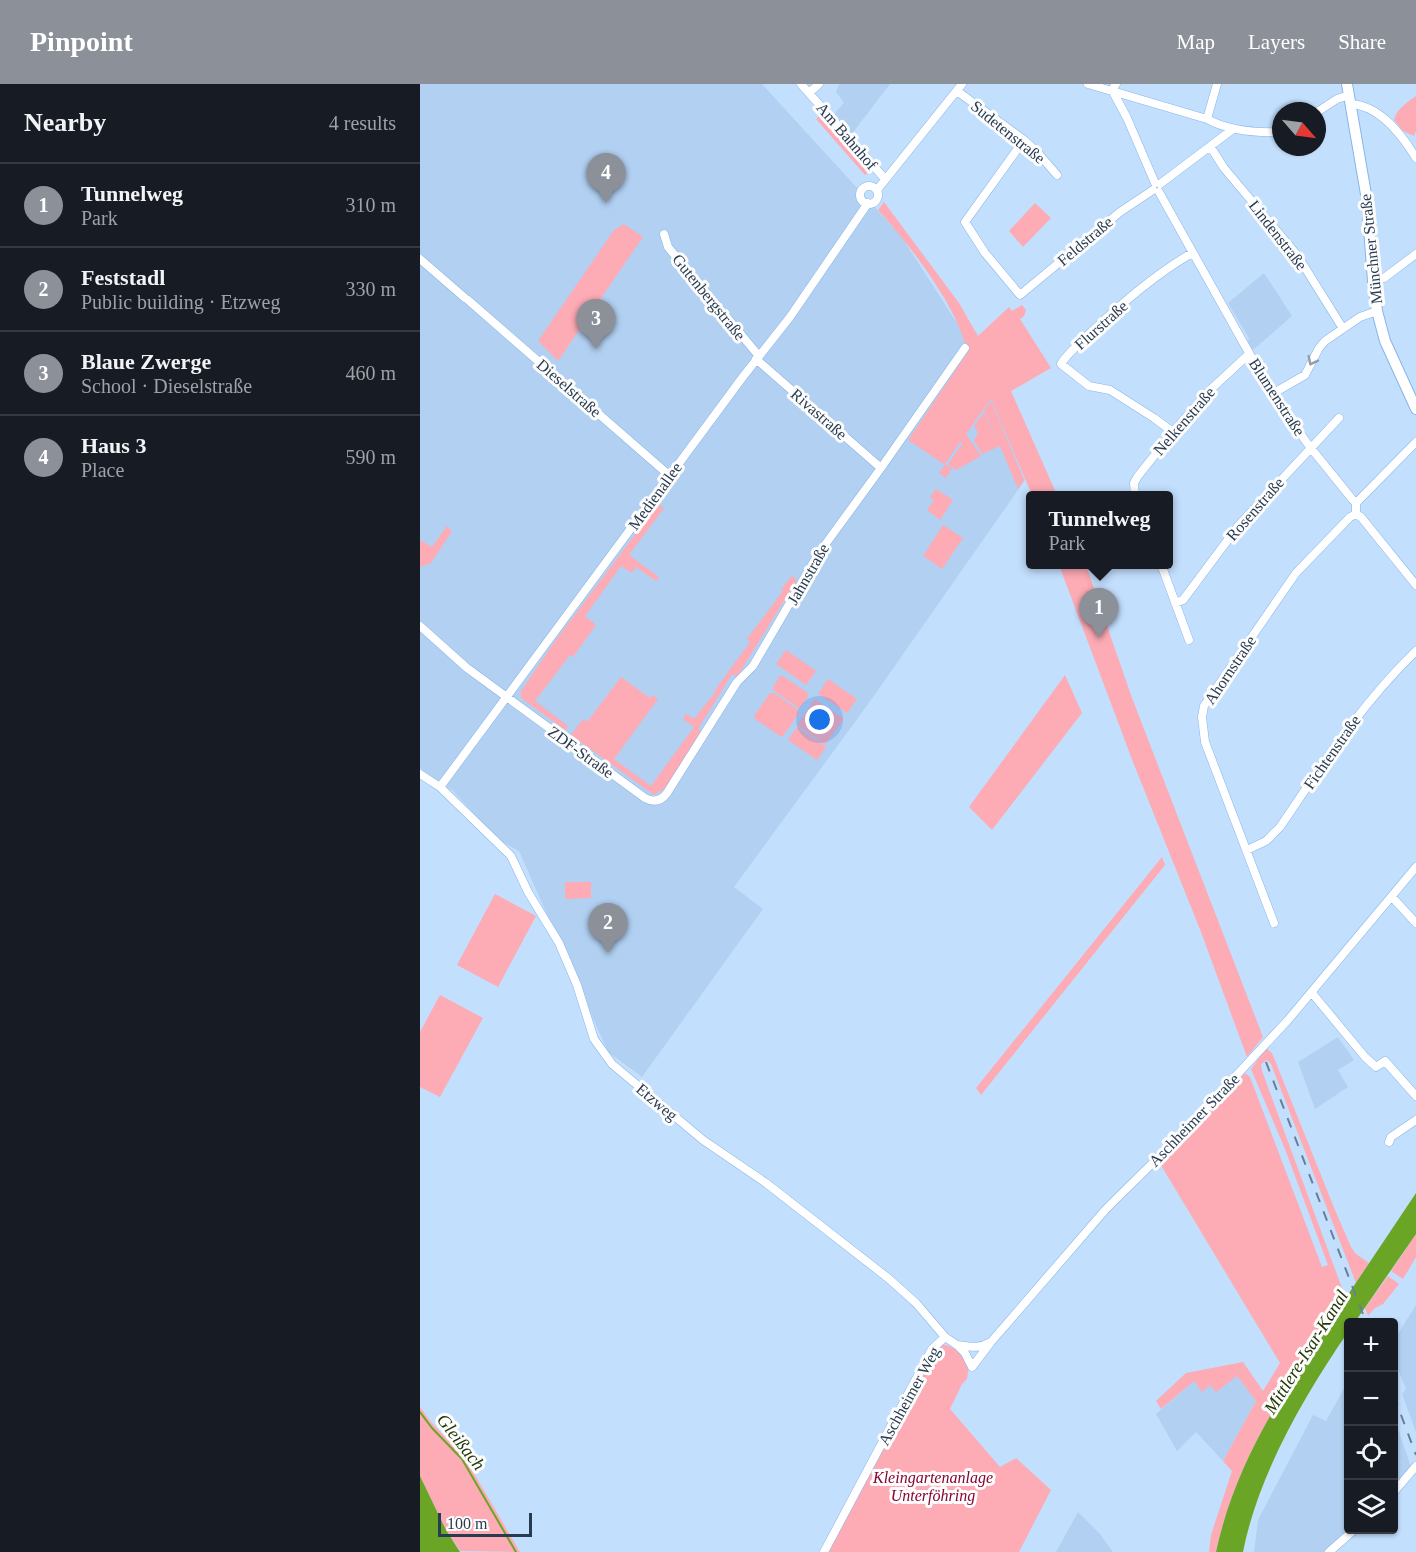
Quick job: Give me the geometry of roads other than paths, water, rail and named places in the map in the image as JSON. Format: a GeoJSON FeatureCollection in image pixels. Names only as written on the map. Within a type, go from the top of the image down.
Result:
{"type":"FeatureCollection","features":[{"type":"Feature","properties":{"kind":"main road","name":"Münchner Straße"},"geometry":{"type":"LineString","coordinates":[[1349,94],[1367,200],[1377,311],[1385,341],[1416,409]]}},
{"type":"Feature","properties":{"kind":"street","name":"Am Bahnhof"},"geometry":{"type":"LineString","coordinates":[[801,84],[885,179]]}},
{"type":"Feature","properties":{"kind":"street","name":"Am Bahnhof"},"geometry":{"type":"LineString","coordinates":[[809,93],[819,84]]}},
{"type":"Feature","properties":{"kind":"street"},"geometry":{"type":"LineString","coordinates":[[1088,84],[1114,87],[1233,129],[1272,132]]}},
{"type":"Feature","properties":{"kind":"street"},"geometry":{"type":"LineString","coordinates":[[1207,119],[1217,84]]}},
{"type":"Feature","properties":{"kind":"street"},"geometry":{"type":"LineString","coordinates":[[877,190],[869,186],[861,190],[861,198],[868,203],[876,200],[877,190],[885,179],[960,87]]}},
{"type":"Feature","properties":{"kind":"street","name":"Sudetenstraße"},"geometry":{"type":"LineString","coordinates":[[960,87],[1024,140],[1057,175]]}},
{"type":"Feature","properties":{"kind":"street","name":"Blumenstraße"},"geometry":{"type":"LineString","coordinates":[[1114,87],[1157,187],[1249,354],[1272,393],[1310,447],[1356,502]]}},
{"type":"Feature","properties":{"kind":"street"},"geometry":{"type":"LineString","coordinates":[[1326,106],[1349,94],[1382,117],[1402,137],[1416,158]]}},
{"type":"Feature","properties":{"kind":"street"},"geometry":{"type":"LineString","coordinates":[[1213,143],[1216,124]]}},
{"type":"Feature","properties":{"kind":"street","name":"Feldstraße"},"geometry":{"type":"LineString","coordinates":[[1024,140],[965,222],[985,254],[1020,295],[1120,212],[1233,129]]}},
{"type":"Feature","properties":{"kind":"street","name":"Lindenstraße"},"geometry":{"type":"LineString","coordinates":[[1213,143],[1224,168],[1297,255],[1342,327]]}},
{"type":"Feature","properties":{"kind":"street","name":"Medienallee"},"geometry":{"type":"LineString","coordinates":[[440,787],[790,317],[868,203]]}},
{"type":"Feature","properties":{"kind":"street","name":"Gutenbergstraße"},"geometry":{"type":"LineString","coordinates":[[664,234],[668,247],[758,358]]}},
{"type":"Feature","properties":{"kind":"street","name":"Flurstraße"},"geometry":{"type":"LineString","coordinates":[[1173,432],[1110,390],[1089,386],[1061,364],[1108,315],[1192,253]]}},
{"type":"Feature","properties":{"kind":"street"},"geometry":{"type":"LineString","coordinates":[[1373,281],[1384,278],[1416,254]]}},
{"type":"Feature","properties":{"kind":"street","name":"Dieselstraße"},"geometry":{"type":"LineString","coordinates":[[420,259],[670,476]]}},
{"type":"Feature","properties":{"kind":"street"},"geometry":{"type":"LineString","coordinates":[[1272,393],[1305,375],[1319,348],[1342,327],[1377,311]]}},
{"type":"Feature","properties":{"kind":"street","name":"Jahnstraße"},"geometry":{"type":"LineString","coordinates":[[657,801],[667,793],[737,682],[753,666],[819,552],[965,348]]}},
{"type":"Feature","properties":{"kind":"street","name":"Nelkenstraße"},"geometry":{"type":"LineString","coordinates":[[1135,491],[1134,483],[1138,476],[1173,432],[1210,390],[1249,354]]}},
{"type":"Feature","properties":{"kind":"street","name":"Rivastraße"},"geometry":{"type":"LineString","coordinates":[[758,358],[881,468]]}},
{"type":"Feature","properties":{"kind":"street","name":"Rosenstraße"},"geometry":{"type":"LineString","coordinates":[[1176,603],[1182,600],[1239,525],[1339,418]]}},
{"type":"Feature","properties":{"kind":"street"},"geometry":{"type":"LineString","coordinates":[[1416,442],[1356,502],[1356,514],[1361,517],[1416,585]]}},
{"type":"Feature","properties":{"kind":"street","name":"Ahornstraße"},"geometry":{"type":"LineString","coordinates":[[1274,923],[1205,742],[1202,717],[1204,706],[1296,573],[1350,517],[1356,514]]}},
{"type":"Feature","properties":{"kind":"street"},"geometry":{"type":"LineString","coordinates":[[1163,569],[1189,640]]}},
{"type":"Feature","properties":{"kind":"street","name":"ZDF-Straße"},"geometry":{"type":"LineString","coordinates":[[420,626],[452,656],[507,697],[640,795],[650,801],[657,801]]}},
{"type":"Feature","properties":{"kind":"street","name":"Fichtenstraße"},"geometry":{"type":"LineString","coordinates":[[1247,850],[1266,841],[1280,827],[1369,700],[1416,651]]}},
{"type":"Feature","properties":{"kind":"street","name":"Etzweg"},"geometry":{"type":"LineString","coordinates":[[420,774],[440,787],[511,856],[528,892],[559,943],[577,985],[594,1039],[612,1064],[703,1140],[766,1183],[888,1278],[915,1303],[945,1337],[957,1344],[972,1367]]}},
{"type":"Feature","properties":{"kind":"street","name":"Aschheimer Straße"},"geometry":{"type":"LineString","coordinates":[[972,1367],[1106,1209],[1231,1082],[1312,993],[1416,867]]}},
{"type":"Feature","properties":{"kind":"street"},"geometry":{"type":"LineString","coordinates":[[1392,897],[1416,923]]}},
{"type":"Feature","properties":{"kind":"street"},"geometry":{"type":"LineString","coordinates":[[1312,993],[1365,1058],[1376,1067],[1385,1061],[1416,1096]]}},
{"type":"Feature","properties":{"kind":"street"},"geometry":{"type":"LineString","coordinates":[[1389,1142],[1391,1137],[1416,1120]]}},
{"type":"Feature","properties":{"kind":"street","name":"Aschheimer Weg"},"geometry":{"type":"LineString","coordinates":[[824,1552],[932,1349],[945,1337]]}},
{"type":"Feature","properties":{"kind":"street"},"geometry":{"type":"LineString","coordinates":[[957,1344],[975,1348],[992,1342]]}},
{"type":"Feature","properties":{"kind":"street"},"geometry":{"type":"LineString","coordinates":[[1398,1487],[1416,1466]]}},
{"type":"Feature","properties":{"kind":"street"},"geometry":{"type":"LineString","coordinates":[[1329,1552],[1349,1534]]}},
{"type":"Feature","properties":{"kind":"waterway","name":"Gleißach"},"geometry":{"type":"LineString","coordinates":[[420,1412],[462,1459],[516,1552]]}},
{"type":"Feature","properties":{"kind":"railway"},"geometry":{"type":"LineString","coordinates":[[1266,1062],[1364,1318]]}},
{"type":"Feature","properties":{"kind":"railway"},"geometry":{"type":"LineString","coordinates":[[1398,1407],[1416,1455]]}},
{"type":"Feature","properties":{"kind":"place","name":"Haus 3"},"geometry":{"type":"Point","coordinates":[606,203]}},
{"type":"Feature","properties":{"kind":"place","name":"Blaue Zwerge"},"geometry":{"type":"Point","coordinates":[596,349]}},
{"type":"Feature","properties":{"kind":"place","name":"Tunnelweg"},"geometry":{"type":"Point","coordinates":[1099,638]}},
{"type":"Feature","properties":{"kind":"place","name":"Feststadl"},"geometry":{"type":"Point","coordinates":[608,953]}},
{"type":"Feature","properties":{"kind":"water label","name":"Mittlere-Isar-Kanal"},"geometry":{"type":"Point","coordinates":[1306,1352]}},
{"type":"Feature","properties":{"kind":"park label","name":"Kleingartenanlage Unterföhring"},"geometry":{"type":"Point","coordinates":[933,1486]}}]}
